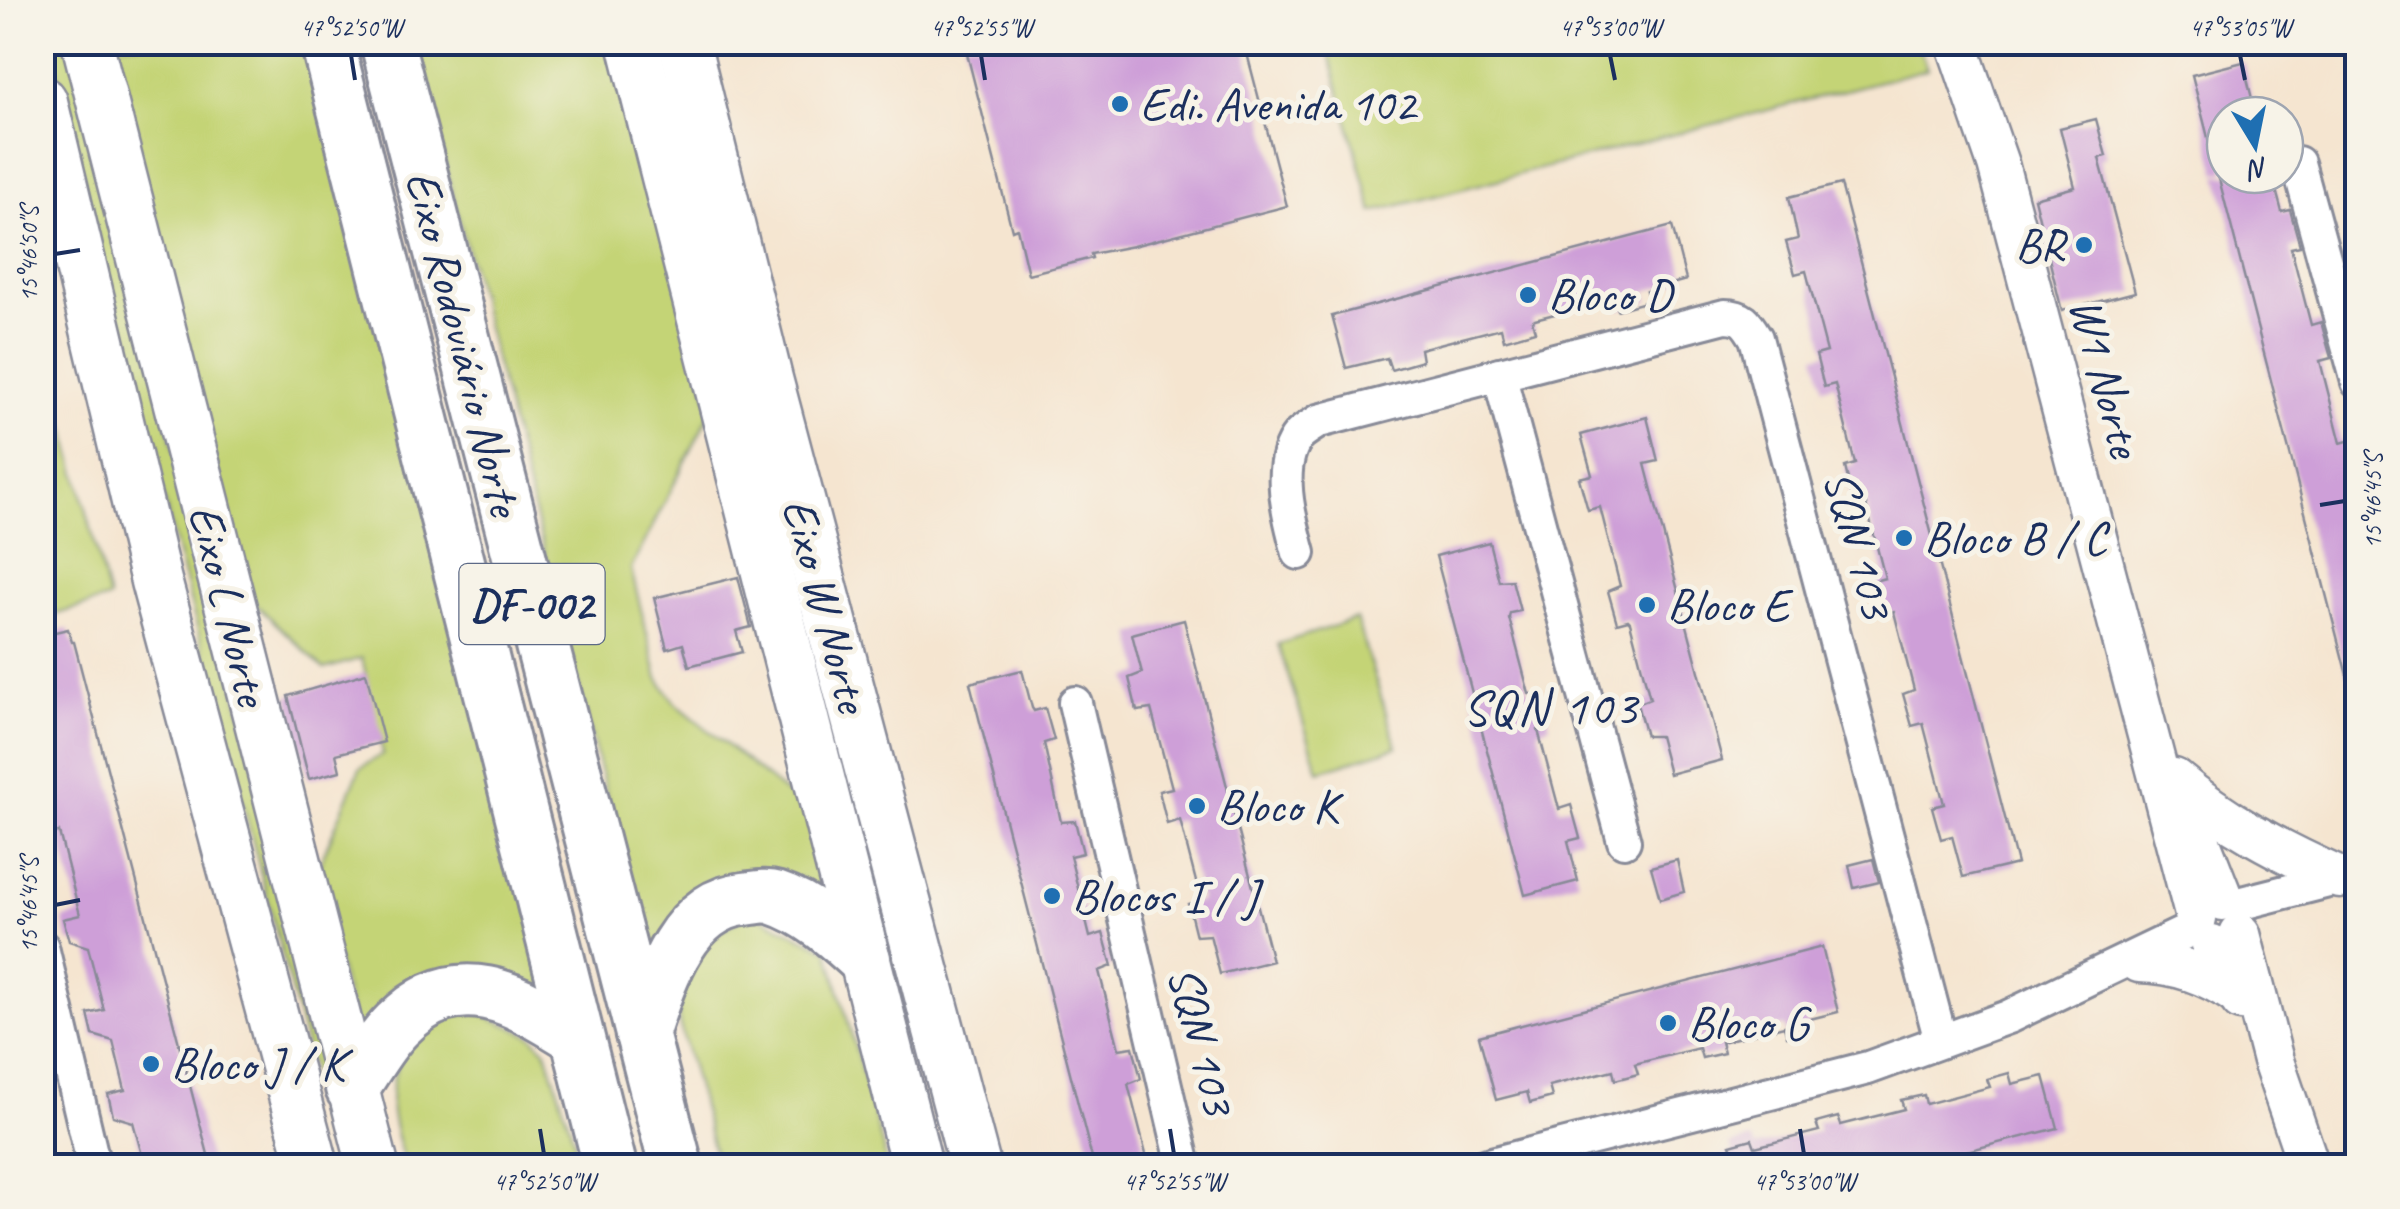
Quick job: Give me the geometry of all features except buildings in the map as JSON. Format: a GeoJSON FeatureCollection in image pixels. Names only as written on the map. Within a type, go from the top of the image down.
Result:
{"type":"FeatureCollection","features":[{"type":"Feature","properties":{"kind":"highway","name":"Eixo Rodoviário Norte"},"geometry":{"type":"LineString","coordinates":[[327,42],[610,1166]]}},
{"type":"Feature","properties":{"kind":"highway","name":"Eixo Rodoviário Norte"},"geometry":{"type":"LineString","coordinates":[[386,42],[676,1166]]}},
{"type":"Feature","properties":{"kind":"highway"},"geometry":{"type":"LineString","coordinates":[[642,1034],[660,981],[678,946],[702,916],[731,900],[771,896],[830,928],[864,959]]}},
{"type":"Feature","properties":{"kind":"highway"},"geometry":{"type":"LineString","coordinates":[[352,1088],[395,1027],[421,1004],[450,992],[478,990],[498,994],[576,1036]]}},
{"type":"Feature","properties":{"kind":"main road","name":"Eixo L Norte"},"geometry":{"type":"LineString","coordinates":[[88,42],[373,1166]]}},
{"type":"Feature","properties":{"kind":"main road","name":"Eixo W Norte"},"geometry":{"type":"LineString","coordinates":[[633,42],[917,1166]]}},
{"type":"Feature","properties":{"kind":"main road","name":"Eixo W Norte"},"geometry":{"type":"LineString","coordinates":[[684,42],[767,378],[975,1166]]}},
{"type":"Feature","properties":{"kind":"main road","name":"Eixo L Norte"},"geometry":{"type":"LineString","coordinates":[[42,102],[156,582],[313,1166]]}},
{"type":"Feature","properties":{"kind":"street","name":"W1 Norte"},"geometry":{"type":"LineString","coordinates":[[1957,44],[1998,164],[2148,737],[2273,1061],[2305,1163]]}},
{"type":"Feature","properties":{"kind":"street"},"geometry":{"type":"LineString","coordinates":[[2305,189],[2358,382]]}},
{"type":"Feature","properties":{"kind":"street","name":"SQN 103"},"geometry":{"type":"LineString","coordinates":[[1299,553],[1286,504],[1288,458],[1298,436],[1319,421],[1725,316],[1739,316],[1756,338],[1942,1041]]}},
{"type":"Feature","properties":{"kind":"street"},"geometry":{"type":"LineString","coordinates":[[1499,374],[1624,840]]}},
{"type":"Feature","properties":{"kind":"street","name":"SQN 103"},"geometry":{"type":"LineString","coordinates":[[1074,703],[1184,1166]]}},
{"type":"Feature","properties":{"kind":"street","name":"W1 Norte"},"geometry":{"type":"LineString","coordinates":[[2148,737],[2174,779],[2238,995],[2273,1061]]}},
{"type":"Feature","properties":{"kind":"street"},"geometry":{"type":"LineString","coordinates":[[2174,779],[2241,830],[2352,877]]}},
{"type":"Feature","properties":{"kind":"street"},"geometry":{"type":"LineString","coordinates":[[1484,1166],[1868,1068],[2008,1017],[2218,924],[2352,877]]}},
{"type":"Feature","properties":{"kind":"street"},"geometry":{"type":"LineString","coordinates":[[2082,982],[2140,962],[2218,924]]}},
{"type":"Feature","properties":{"kind":"street"},"geometry":{"type":"LineString","coordinates":[[42,947],[94,1166]]}},
{"type":"Feature","properties":{"kind":"street"},"geometry":{"type":"LineString","coordinates":[[2140,962],[2195,971],[2238,995]]}},
{"type":"Feature","properties":{"kind":"green space"},"geometry":{"type":"Polygon","coordinates":[[[1917,42],[1927,69],[1373,212],[1326,43],[1917,42]]]}},
{"type":"Feature","properties":{"kind":"green space"},"geometry":{"type":"Polygon","coordinates":[[[51,43],[71,43],[357,1166],[337,1166],[98,246],[51,43]]]}},
{"type":"Feature","properties":{"kind":"green space"},"geometry":{"type":"Polygon","coordinates":[[[105,43],[309,43],[556,1015],[509,988],[364,1064],[315,875],[360,768],[383,754],[362,658],[324,669],[247,596],[105,43]]]}},
{"type":"Feature","properties":{"kind":"green space"},"geometry":{"type":"Polygon","coordinates":[[[414,43],[628,43],[711,411],[631,569],[658,678],[675,703],[809,812],[842,917],[786,884],[649,961],[414,43]]]}},
{"type":"Feature","properties":{"kind":"green space"},"geometry":{"type":"Polygon","coordinates":[[[43,340],[109,599],[42,618],[43,340]]]}},
{"type":"Feature","properties":{"kind":"green space"},"geometry":{"type":"Polygon","coordinates":[[[1356,619],[1397,747],[1319,771],[1278,644],[1356,619]]]}},
{"type":"Feature","properties":{"kind":"green space"},"geometry":{"type":"Polygon","coordinates":[[[750,912],[828,950],[888,1166],[718,1166],[679,1022],[675,985],[688,953],[750,912]]]}},
{"type":"Feature","properties":{"kind":"green space"},"geometry":{"type":"Polygon","coordinates":[[[477,1012],[532,1036],[546,1051],[582,1166],[405,1166],[391,1100],[400,1059],[426,1027],[443,1018],[477,1012]]]}},
{"type":"Feature","properties":{"kind":"place","name":"Edi. Avenida 102"},"geometry":{"type":"Point","coordinates":[1120,104]}},
{"type":"Feature","properties":{"kind":"place","name":"BR"},"geometry":{"type":"Point","coordinates":[2084,245]}},
{"type":"Feature","properties":{"kind":"place","name":"Bloco D"},"geometry":{"type":"Point","coordinates":[1528,295]}},
{"type":"Feature","properties":{"kind":"place","name":"Bloco B / C"},"geometry":{"type":"Point","coordinates":[1904,538]}},
{"type":"Feature","properties":{"kind":"place","name":"Bloco E"},"geometry":{"type":"Point","coordinates":[1647,605]}},
{"type":"Feature","properties":{"kind":"place","name":"Bloco K"},"geometry":{"type":"Point","coordinates":[1197,806]}},
{"type":"Feature","properties":{"kind":"place","name":"Blocos I / J"},"geometry":{"type":"Point","coordinates":[1052,896]}},
{"type":"Feature","properties":{"kind":"place","name":"Bloco G"},"geometry":{"type":"Point","coordinates":[1668,1023]}},
{"type":"Feature","properties":{"kind":"place","name":"Bloco J / K"},"geometry":{"type":"Point","coordinates":[151,1064]}},
{"type":"Feature","properties":{"kind":"district","name":"SQN 103"},"geometry":{"type":"Point","coordinates":[1551,707]}}]}
